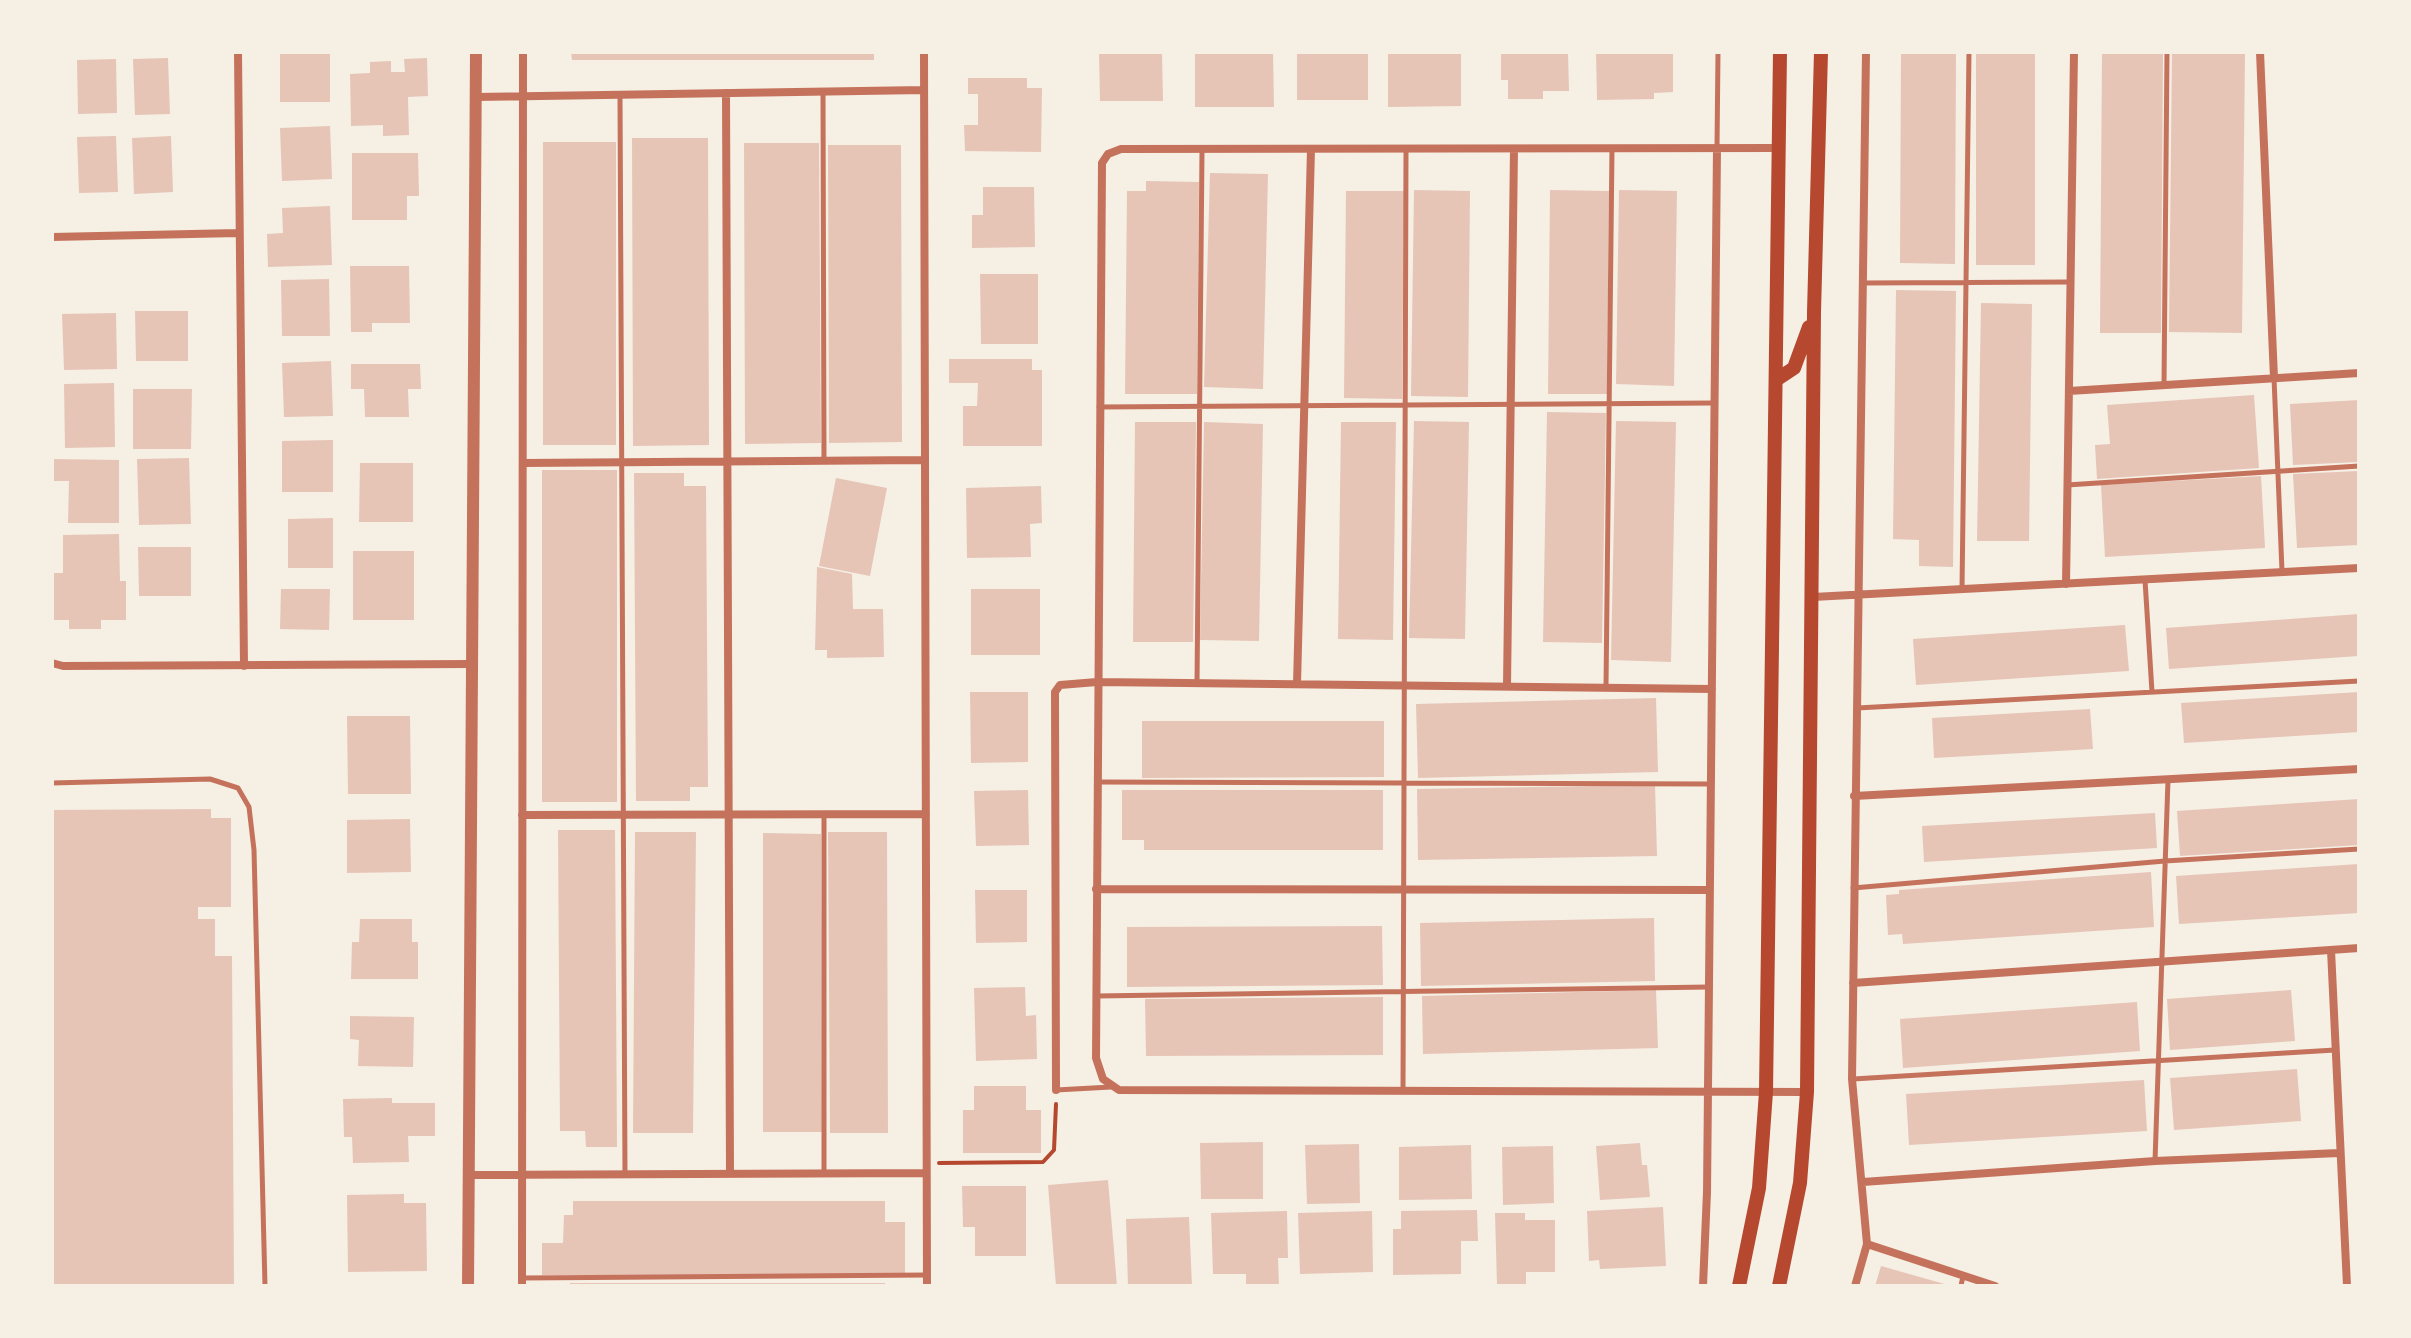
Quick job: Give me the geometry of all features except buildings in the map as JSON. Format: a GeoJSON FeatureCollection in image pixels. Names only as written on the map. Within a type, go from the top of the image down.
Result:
{"type":"FeatureCollection","features":[{"type":"Feature","properties":{"kind":"main road"},"geometry":{"type":"LineString","coordinates":[[1739,1286],[1759,1188],[1766,1092],[1780,52]]}},
{"type":"Feature","properties":{"kind":"main road"},"geometry":{"type":"LineString","coordinates":[[1779,1286],[1800,1183],[1807,1092],[1814,312],[1821,52]]}},
{"type":"Feature","properties":{"kind":"main road"},"geometry":{"type":"LineString","coordinates":[[1776,380],[1794,368],[1814,312]]}},
{"type":"Feature","properties":{"kind":"street"},"geometry":{"type":"LineString","coordinates":[[238,52],[244,666]]}},
{"type":"Feature","properties":{"kind":"street"},"geometry":{"type":"LineString","coordinates":[[468,1286],[476,52]]}},
{"type":"Feature","properties":{"kind":"street"},"geometry":{"type":"LineString","coordinates":[[522,1282],[523,52]]}},
{"type":"Feature","properties":{"kind":"street"},"geometry":{"type":"LineString","coordinates":[[924,52],[927,1286]]}},
{"type":"Feature","properties":{"kind":"street"},"geometry":{"type":"LineString","coordinates":[[1855,1286],[1867,1244],[1852,1079],[1852,888],[1866,52]]}},
{"type":"Feature","properties":{"kind":"street"},"geometry":{"type":"LineString","coordinates":[[2066,584],[2074,52]]}},
{"type":"Feature","properties":{"kind":"street"},"geometry":{"type":"LineString","coordinates":[[2260,52],[2274,378]]}},
{"type":"Feature","properties":{"kind":"street"},"geometry":{"type":"LineString","coordinates":[[476,97],[924,90]]}},
{"type":"Feature","properties":{"kind":"street"},"geometry":{"type":"LineString","coordinates":[[726,93],[730,1174]]}},
{"type":"Feature","properties":{"kind":"street"},"geometry":{"type":"LineString","coordinates":[[1703,1286],[1708,1092],[1717,148]]}},
{"type":"Feature","properties":{"kind":"street"},"geometry":{"type":"LineString","coordinates":[[1778,148],[1121,149],[1108,154],[1102,163],[1096,1058],[1103,1079],[1119,1090],[1807,1092]]}},
{"type":"Feature","properties":{"kind":"street"},"geometry":{"type":"LineString","coordinates":[[1297,684],[1311,149]]}},
{"type":"Feature","properties":{"kind":"street"},"geometry":{"type":"LineString","coordinates":[[1507,686],[1514,149]]}},
{"type":"Feature","properties":{"kind":"street"},"geometry":{"type":"LineString","coordinates":[[52,237],[238,233]]}},
{"type":"Feature","properties":{"kind":"street"},"geometry":{"type":"LineString","coordinates":[[2069,391],[2359,373]]}},
{"type":"Feature","properties":{"kind":"street"},"geometry":{"type":"LineString","coordinates":[[523,463],[925,460]]}},
{"type":"Feature","properties":{"kind":"street"},"geometry":{"type":"LineString","coordinates":[[1813,597],[2359,568]]}},
{"type":"Feature","properties":{"kind":"street"},"geometry":{"type":"LineString","coordinates":[[52,663],[63,666],[470,664]]}},
{"type":"Feature","properties":{"kind":"street"},"geometry":{"type":"LineString","coordinates":[[1056,1090],[1055,692],[1060,685],[1097,682],[1712,689]]}},
{"type":"Feature","properties":{"kind":"street"},"geometry":{"type":"LineString","coordinates":[[1854,796],[2359,769]]}},
{"type":"Feature","properties":{"kind":"street"},"geometry":{"type":"LineString","coordinates":[[522,815],[926,814]]}},
{"type":"Feature","properties":{"kind":"street"},"geometry":{"type":"LineString","coordinates":[[1096,889],[1710,890]]}},
{"type":"Feature","properties":{"kind":"street"},"geometry":{"type":"LineString","coordinates":[[1853,983],[2359,948]]}},
{"type":"Feature","properties":{"kind":"street"},"geometry":{"type":"LineString","coordinates":[[2331,950],[2347,1286]]}},
{"type":"Feature","properties":{"kind":"street"},"geometry":{"type":"LineString","coordinates":[[1863,1182],[2155,1161],[2339,1153]]}},
{"type":"Feature","properties":{"kind":"street"},"geometry":{"type":"LineString","coordinates":[[467,1175],[926,1173]]}},
{"type":"Feature","properties":{"kind":"street"},"geometry":{"type":"LineString","coordinates":[[1867,1244],[1995,1286]]}},
{"type":"Feature","properties":{"kind":"lane"},"geometry":{"type":"LineString","coordinates":[[1717,148],[1718,52]]}},
{"type":"Feature","properties":{"kind":"lane"},"geometry":{"type":"LineString","coordinates":[[1962,589],[1969,52]]}},
{"type":"Feature","properties":{"kind":"lane"},"geometry":{"type":"LineString","coordinates":[[2164,385],[2167,52]]}},
{"type":"Feature","properties":{"kind":"lane"},"geometry":{"type":"LineString","coordinates":[[823,92],[824,461]]}},
{"type":"Feature","properties":{"kind":"lane"},"geometry":{"type":"LineString","coordinates":[[620,95],[625,1174]]}},
{"type":"Feature","properties":{"kind":"lane"},"geometry":{"type":"LineString","coordinates":[[1606,688],[1612,148]]}},
{"type":"Feature","properties":{"kind":"lane"},"geometry":{"type":"LineString","coordinates":[[1197,683],[1202,149]]}},
{"type":"Feature","properties":{"kind":"lane"},"geometry":{"type":"LineString","coordinates":[[1403,1091],[1406,149]]}},
{"type":"Feature","properties":{"kind":"lane"},"geometry":{"type":"LineString","coordinates":[[1862,283],[2070,282]]}},
{"type":"Feature","properties":{"kind":"lane"},"geometry":{"type":"LineString","coordinates":[[2274,378],[2282,572]]}},
{"type":"Feature","properties":{"kind":"lane"},"geometry":{"type":"LineString","coordinates":[[1099,407],[1714,403]]}},
{"type":"Feature","properties":{"kind":"lane"},"geometry":{"type":"LineString","coordinates":[[2067,485],[2359,466]]}},
{"type":"Feature","properties":{"kind":"lane"},"geometry":{"type":"LineString","coordinates":[[2145,579],[2152,692]]}},
{"type":"Feature","properties":{"kind":"lane"},"geometry":{"type":"LineString","coordinates":[[1856,708],[2359,681]]}},
{"type":"Feature","properties":{"kind":"lane"},"geometry":{"type":"LineString","coordinates":[[52,783],[210,779],[238,788],[249,807],[254,850],[265,1286]]}},
{"type":"Feature","properties":{"kind":"lane"},"geometry":{"type":"LineString","coordinates":[[2155,1161],[2168,779]]}},
{"type":"Feature","properties":{"kind":"lane"},"geometry":{"type":"LineString","coordinates":[[1097,782],[1711,784]]}},
{"type":"Feature","properties":{"kind":"lane"},"geometry":{"type":"LineString","coordinates":[[824,814],[824,1174]]}},
{"type":"Feature","properties":{"kind":"lane"},"geometry":{"type":"LineString","coordinates":[[1852,888],[2165,861],[2359,849]]}},
{"type":"Feature","properties":{"kind":"lane"},"geometry":{"type":"LineString","coordinates":[[1096,996],[1709,987]]}},
{"type":"Feature","properties":{"kind":"lane"},"geometry":{"type":"LineString","coordinates":[[1852,1079],[2335,1050]]}},
{"type":"Feature","properties":{"kind":"lane"},"geometry":{"type":"LineString","coordinates":[[1056,1090],[1111,1087]]}},
{"type":"Feature","properties":{"kind":"lane"},"geometry":{"type":"LineString","coordinates":[[522,1282],[927,1275]]}},
{"type":"Feature","properties":{"kind":"lane"},"geometry":{"type":"LineString","coordinates":[[1961,1286],[1963,1276]]}},
{"type":"Feature","properties":{"kind":"path"},"geometry":{"type":"LineString","coordinates":[[926,1163],[1043,1162],[1054,1150],[1056,1090]]}}]}
